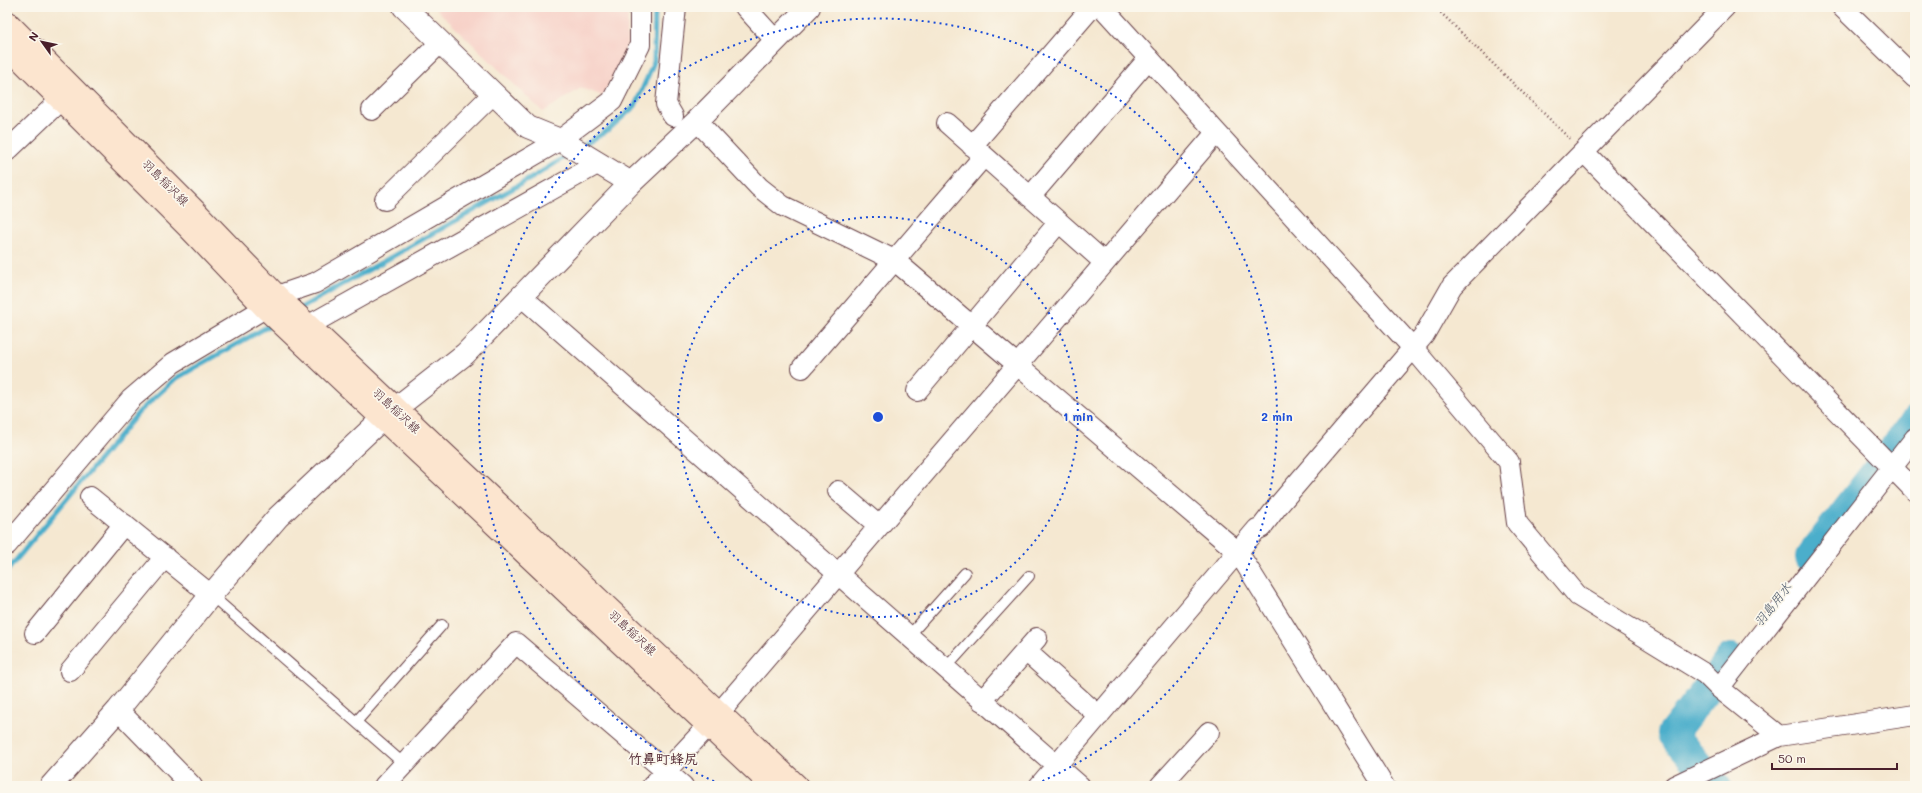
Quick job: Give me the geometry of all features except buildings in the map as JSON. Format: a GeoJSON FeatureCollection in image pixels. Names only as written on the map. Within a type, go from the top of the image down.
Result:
{"type":"FeatureCollection","features":[{"type":"Feature","properties":{"kind":"main road","name":"羽島稲沢線"},"geometry":{"type":"LineString","coordinates":[[7,22],[66,94],[193,233],[286,316],[713,719],[797,786]]}},
{"type":"Feature","properties":{"kind":"main road","name":"羽島稲沢線"},"geometry":{"type":"LineString","coordinates":[[7,46],[66,94]]}},
{"type":"Feature","properties":{"kind":"main road","name":"羽島稲沢線"},"geometry":{"type":"LineString","coordinates":[[713,719],[772,786]]}},
{"type":"Feature","properties":{"kind":"street"},"geometry":{"type":"LineString","coordinates":[[404,7],[528,127],[578,151],[631,183]]}},
{"type":"Feature","properties":{"kind":"street"},"geometry":{"type":"LineString","coordinates":[[7,545],[131,399],[173,363],[286,316],[578,151],[612,101],[640,45],[640,7]]}},
{"type":"Feature","properties":{"kind":"street"},"geometry":{"type":"LineString","coordinates":[[673,116],[666,104],[676,7]]}},
{"type":"Feature","properties":{"kind":"street"},"geometry":{"type":"LineString","coordinates":[[744,7],[776,41]]}},
{"type":"Feature","properties":{"kind":"street"},"geometry":{"type":"LineString","coordinates":[[51,786],[118,710],[211,595],[278,517],[389,414],[465,354],[631,183],[697,121],[809,7]]}},
{"type":"Feature","properties":{"kind":"street"},"geometry":{"type":"LineString","coordinates":[[802,368],[894,260],[1092,7]]}},
{"type":"Feature","properties":{"kind":"street"},"geometry":{"type":"LineString","coordinates":[[1102,7],[1413,348],[1509,462],[1517,523],[1578,596],[1714,683],[1779,736]]}},
{"type":"Feature","properties":{"kind":"street"},"geometry":{"type":"LineString","coordinates":[[1039,786],[1257,529],[1261,528],[1288,494],[1413,348],[1424,334],[1452,286],[1725,7]]}},
{"type":"Feature","properties":{"kind":"street"},"geometry":{"type":"LineString","coordinates":[[1842,7],[1915,78]]}},
{"type":"Feature","properties":{"kind":"street"},"geometry":{"type":"LineString","coordinates":[[372,110],[440,43]]}},
{"type":"Feature","properties":{"kind":"street"},"geometry":{"type":"LineString","coordinates":[[1030,197],[1149,58]]}},
{"type":"Feature","properties":{"kind":"street"},"geometry":{"type":"LineString","coordinates":[[7,151],[66,94]]}},
{"type":"Feature","properties":{"kind":"street"},"geometry":{"type":"LineString","coordinates":[[385,200],[493,94]]}},
{"type":"Feature","properties":{"kind":"street"},"geometry":{"type":"LineString","coordinates":[[697,121],[759,188],[784,206],[894,260],[1238,552],[1384,786]]}},
{"type":"Feature","properties":{"kind":"street"},"geometry":{"type":"LineString","coordinates":[[947,123],[1104,262]]}},
{"type":"Feature","properties":{"kind":"street"},"geometry":{"type":"LineString","coordinates":[[652,786],[713,719],[1216,133]]}},
{"type":"Feature","properties":{"kind":"street"},"geometry":{"type":"LineString","coordinates":[[286,316],[315,283],[578,151]]}},
{"type":"Feature","properties":{"kind":"street"},"geometry":{"type":"LineString","coordinates":[[1584,152],[1915,491]]}},
{"type":"Feature","properties":{"kind":"street"},"geometry":{"type":"LineString","coordinates":[[917,391],[1059,222]]}},
{"type":"Feature","properties":{"kind":"street"},"geometry":{"type":"LineString","coordinates":[[521,296],[837,575],[1080,786]]}},
{"type":"Feature","properties":{"kind":"street"},"geometry":{"type":"LineString","coordinates":[[1714,683],[1915,438]]}},
{"type":"Feature","properties":{"kind":"street"},"geometry":{"type":"LineString","coordinates":[[838,491],[879,526]]}},
{"type":"Feature","properties":{"kind":"street"},"geometry":{"type":"LineString","coordinates":[[90,497],[211,595]]}},
{"type":"Feature","properties":{"kind":"street"},"geometry":{"type":"LineString","coordinates":[[35,633],[124,524]]}},
{"type":"Feature","properties":{"kind":"street"},"geometry":{"type":"LineString","coordinates":[[70,671],[165,557]]}},
{"type":"Feature","properties":{"kind":"street"},"geometry":{"type":"LineString","coordinates":[[384,786],[516,643],[683,786]]}},
{"type":"Feature","properties":{"kind":"street"},"geometry":{"type":"LineString","coordinates":[[982,701],[1031,645],[1099,716]]}},
{"type":"Feature","properties":{"kind":"street"},"geometry":{"type":"LineString","coordinates":[[118,710],[192,786]]}},
{"type":"Feature","properties":{"kind":"street"},"geometry":{"type":"LineString","coordinates":[[1674,786],[1779,736],[1915,715]]}},
{"type":"Feature","properties":{"kind":"street"},"geometry":{"type":"LineString","coordinates":[[1160,786],[1209,732]]}},
{"type":"Feature","properties":{"kind":"lane"},"geometry":{"type":"LineString","coordinates":[[908,637],[965,573]]}},
{"type":"Feature","properties":{"kind":"lane"},"geometry":{"type":"LineString","coordinates":[[945,669],[1028,576]]}},
{"type":"Feature","properties":{"kind":"lane"},"geometry":{"type":"LineString","coordinates":[[211,595],[404,764]]}},
{"type":"Feature","properties":{"kind":"lane"},"geometry":{"type":"LineString","coordinates":[[356,722],[442,625]]}},
{"type":"Feature","properties":{"kind":"path"},"geometry":{"type":"LineString","coordinates":[[1435,7],[1584,152]]}},
{"type":"Feature","properties":{"kind":"shaded area"},"geometry":{"type":"Polygon","coordinates":[[[434,7],[628,7],[627,44],[603,96],[581,88],[543,112],[434,7]]]}},
{"type":"Feature","properties":{"kind":"waterway"},"geometry":{"type":"LineString","coordinates":[[581,147],[608,130],[635,106],[654,62],[655,7]]}},
{"type":"Feature","properties":{"kind":"waterway"},"geometry":{"type":"LineString","coordinates":[[299,309],[535,176],[571,153]]}},
{"type":"Feature","properties":{"kind":"waterway"},"geometry":{"type":"LineString","coordinates":[[7,571],[139,412],[175,379],[274,323]]}},
{"type":"Feature","properties":{"kind":"waterway","name":"羽島用水"},"geometry":{"type":"LineString","coordinates":[[1810,557],[1915,421]]}},
{"type":"Feature","properties":{"kind":"waterway","name":"羽島用水"},"geometry":{"type":"LineString","coordinates":[[1716,786],[1672,734],[1731,658]]}},
{"type":"Feature","properties":{"kind":"district","name":"竹鼻町蜂尻"},"geometry":{"type":"Point","coordinates":[663,758]}}]}
